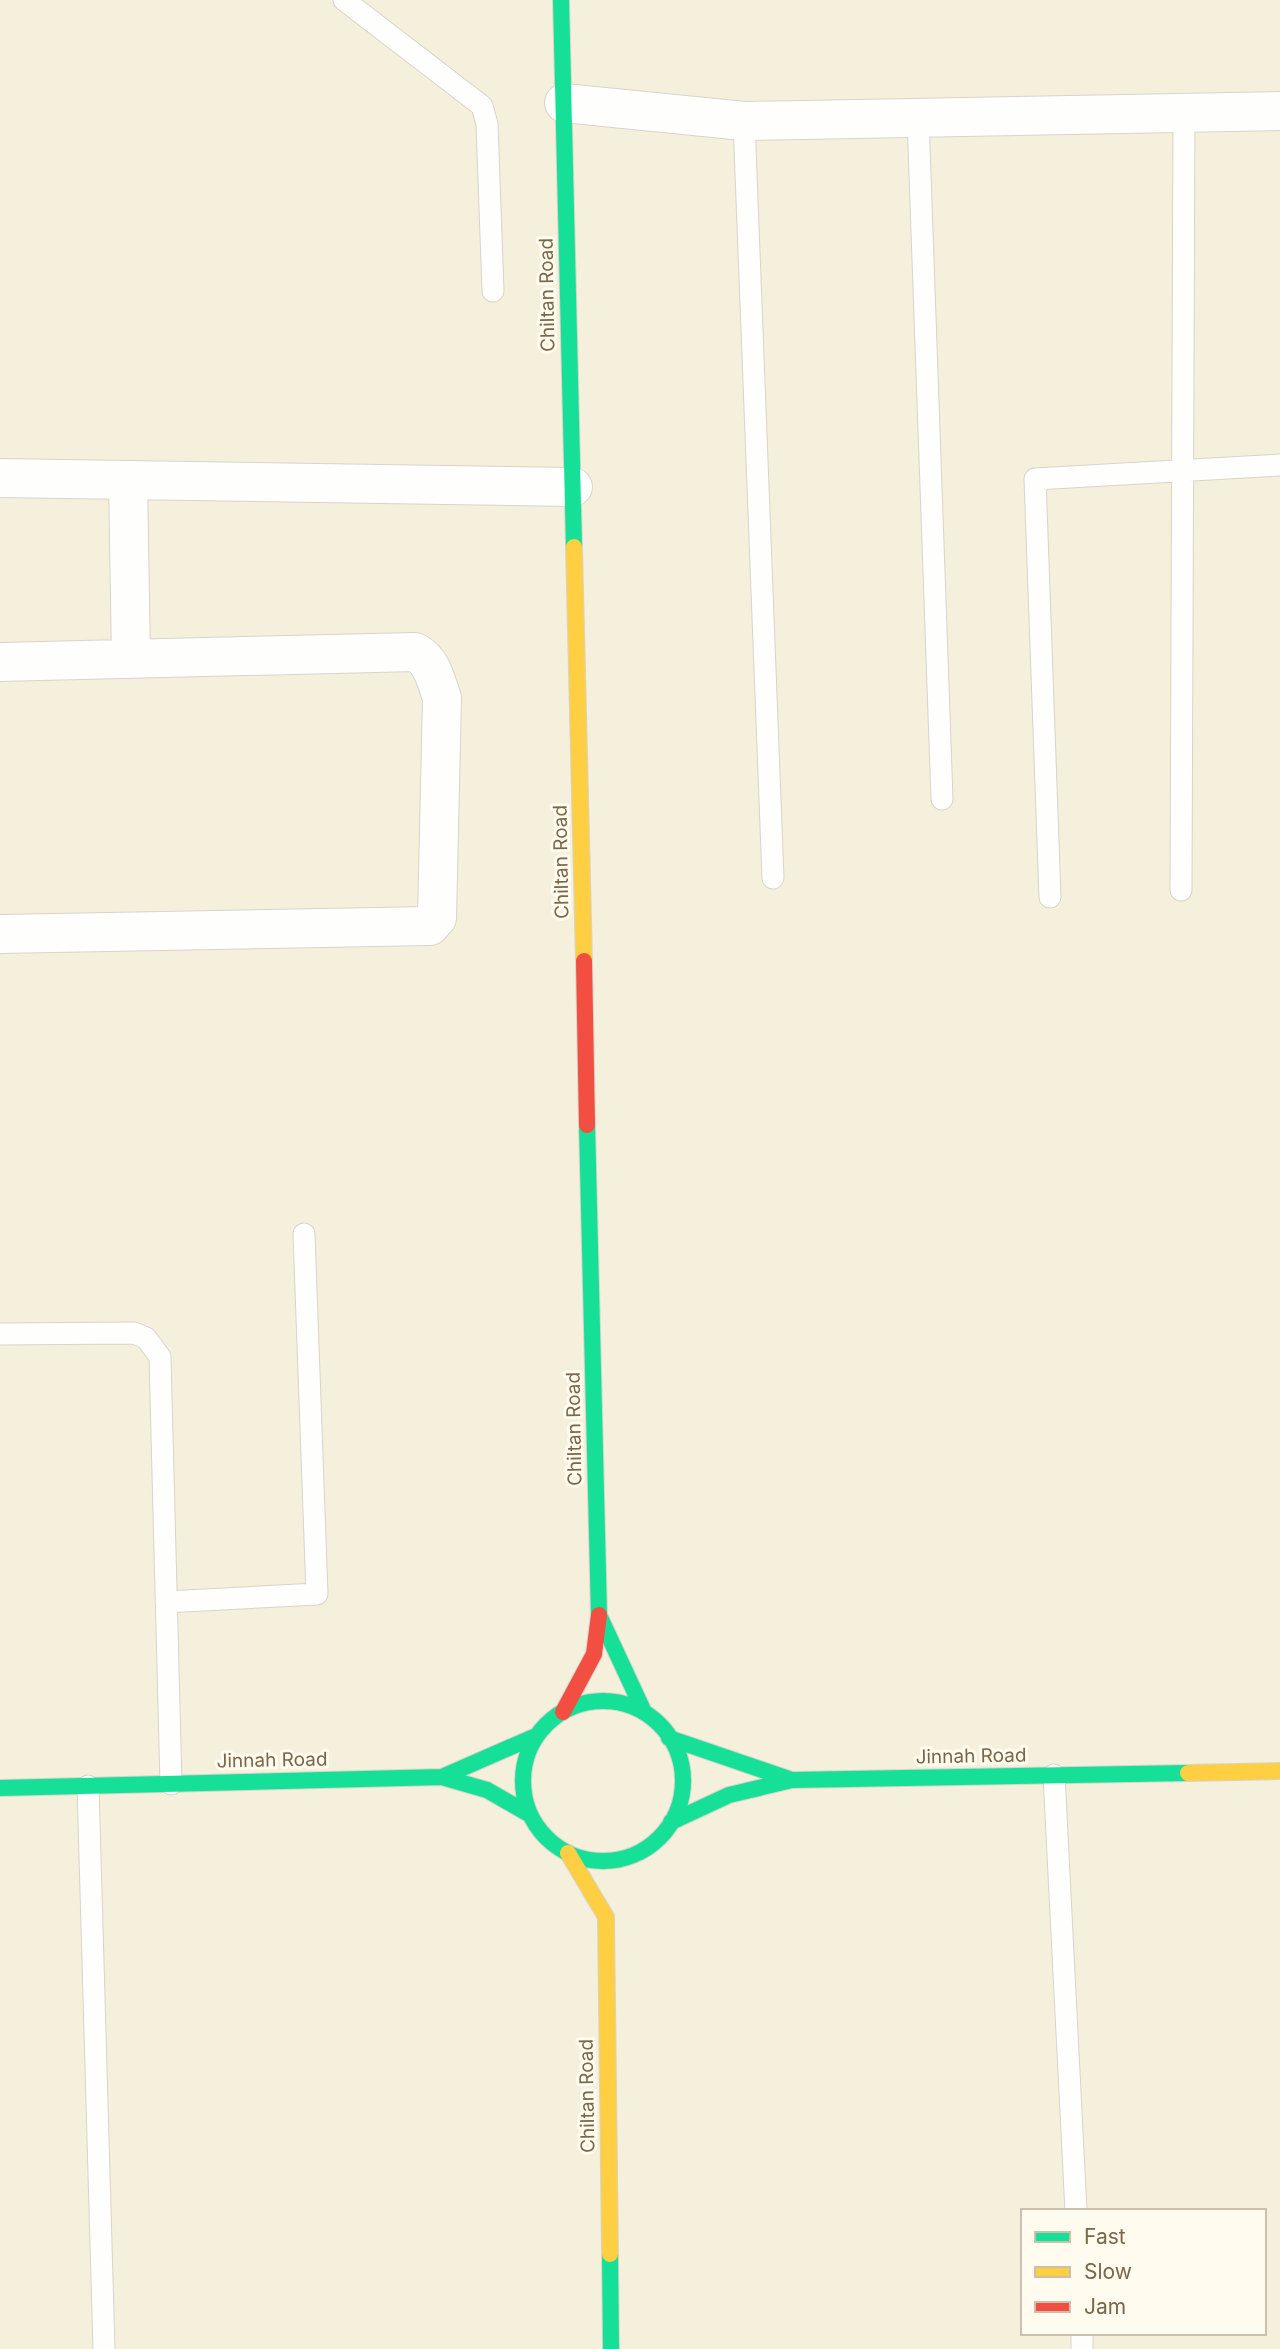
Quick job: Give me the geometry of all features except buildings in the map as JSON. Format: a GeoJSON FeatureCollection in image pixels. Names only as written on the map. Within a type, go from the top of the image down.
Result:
{"type":"FeatureCollection","features":[{"type":"Feature","properties":{"kind":"street","name":"Chiltan Road"},"geometry":{"type":"LineString","coordinates":[[561,0],[599,1615],[629,1685],[644,1712]]}},
{"type":"Feature","properties":{"kind":"street"},"geometry":{"type":"LineString","coordinates":[[564,103],[744,121],[1280,111]]}},
{"type":"Feature","properties":{"kind":"street"},"geometry":{"type":"LineString","coordinates":[[0,478],[573,486]]}},
{"type":"Feature","properties":{"kind":"street"},"geometry":{"type":"LineString","coordinates":[[128,480],[131,658]]}},
{"type":"Feature","properties":{"kind":"street"},"geometry":{"type":"LineString","coordinates":[[0,662],[415,652],[423,656],[431,667],[442,698],[436,918],[430,926],[0,934]]}},
{"type":"Feature","properties":{"kind":"street"},"geometry":{"type":"LineString","coordinates":[[563,1712],[594,1654],[599,1615]]}},
{"type":"Feature","properties":{"kind":"street"},"geometry":{"type":"LineString","coordinates":[[527,1813],[523,1782],[526,1758],[537,1736],[552,1718],[573,1706],[596,1700],[621,1703],[644,1712],[670,1738],[677,1750],[683,1774],[681,1799],[671,1822],[656,1841],[627,1857],[600,1860],[568,1853]]}},
{"type":"Feature","properties":{"kind":"street","name":"Jinnah Road"},"geometry":{"type":"LineString","coordinates":[[0,1788],[442,1777],[537,1736]]}},
{"type":"Feature","properties":{"kind":"street","name":"Jinnah Road"},"geometry":{"type":"LineString","coordinates":[[670,1738],[792,1780],[1280,1771]]}},
{"type":"Feature","properties":{"kind":"street"},"geometry":{"type":"LineString","coordinates":[[442,1777],[474,1783],[503,1795],[527,1813],[550,1840],[568,1853],[606,1917]]}},
{"type":"Feature","properties":{"kind":"street"},"geometry":{"type":"LineString","coordinates":[[671,1822],[708,1800],[744,1788],[792,1780]]}},
{"type":"Feature","properties":{"kind":"street"},"geometry":{"type":"LineString","coordinates":[[606,1917],[627,1857]]}},
{"type":"Feature","properties":{"kind":"street","name":"Chiltan Road"},"geometry":{"type":"LineString","coordinates":[[606,1917],[611,2349]]}},
{"type":"Feature","properties":{"kind":"lane"},"geometry":{"type":"LineString","coordinates":[[344,0],[482,106],[487,124],[493,291]]}},
{"type":"Feature","properties":{"kind":"lane"},"geometry":{"type":"LineString","coordinates":[[1181,890],[1184,113]]}},
{"type":"Feature","properties":{"kind":"lane"},"geometry":{"type":"LineString","coordinates":[[918,118],[942,799]]}},
{"type":"Feature","properties":{"kind":"lane"},"geometry":{"type":"LineString","coordinates":[[744,121],[772,878]]}},
{"type":"Feature","properties":{"kind":"lane"},"geometry":{"type":"LineString","coordinates":[[1050,897],[1035,479],[1280,465]]}},
{"type":"Feature","properties":{"kind":"lane"},"geometry":{"type":"LineString","coordinates":[[166,1602],[317,1594],[303,1234]]}},
{"type":"Feature","properties":{"kind":"lane"},"geometry":{"type":"LineString","coordinates":[[0,1334],[134,1333],[146,1338],[160,1357],[171,1784]]}},
{"type":"Feature","properties":{"kind":"lane"},"geometry":{"type":"LineString","coordinates":[[1054,1775],[1076,2209]]}},
{"type":"Feature","properties":{"kind":"lane"},"geometry":{"type":"LineString","coordinates":[[88,1786],[104,2349]]}},
{"type":"Feature","properties":{"kind":"shaded area"},"geometry":{"type":"Polygon","coordinates":[[[0,0],[1280,0],[1280,2349],[0,2349],[0,0]]]}},
{"type":"Feature","properties":{"kind":"traffic: fast"},"geometry":{"type":"LineString","coordinates":[[561,0],[574,547]]}},
{"type":"Feature","properties":{"kind":"traffic: fast"},"geometry":{"type":"LineString","coordinates":[[587,1125],[599,1615],[644,1712]]}},
{"type":"Feature","properties":{"kind":"traffic: fast"},"geometry":{"type":"LineString","coordinates":[[603,1701],[633,1707],[659,1725],[677,1751],[683,1781],[677,1811],[659,1837],[633,1855],[603,1861],[573,1855],[547,1837],[529,1811],[523,1781],[529,1751],[547,1725],[573,1707],[603,1701]]}},
{"type":"Feature","properties":{"kind":"traffic: fast"},"geometry":{"type":"LineString","coordinates":[[0,1788],[442,1777],[536,1736]]}},
{"type":"Feature","properties":{"kind":"traffic: fast"},"geometry":{"type":"LineString","coordinates":[[669,1738],[792,1780],[1188,1773]]}},
{"type":"Feature","properties":{"kind":"traffic: fast"},"geometry":{"type":"LineString","coordinates":[[442,1777],[487,1790],[527,1813]]}},
{"type":"Feature","properties":{"kind":"traffic: fast"},"geometry":{"type":"LineString","coordinates":[[671,1822],[729,1795],[792,1780]]}},
{"type":"Feature","properties":{"kind":"traffic: fast"},"geometry":{"type":"LineString","coordinates":[[610,2254],[611,2349]]}},
{"type":"Feature","properties":{"kind":"traffic: slow"},"geometry":{"type":"LineString","coordinates":[[574,547],[584,961]]}},
{"type":"Feature","properties":{"kind":"traffic: slow"},"geometry":{"type":"LineString","coordinates":[[1188,1773],[1280,1771]]}},
{"type":"Feature","properties":{"kind":"traffic: slow"},"geometry":{"type":"LineString","coordinates":[[568,1853],[606,1917],[610,2254]]}},
{"type":"Feature","properties":{"kind":"traffic: jam"},"geometry":{"type":"LineString","coordinates":[[584,961],[587,1125]]}},
{"type":"Feature","properties":{"kind":"traffic: jam"},"geometry":{"type":"LineString","coordinates":[[563,1712],[594,1654],[599,1615]]}}]}
